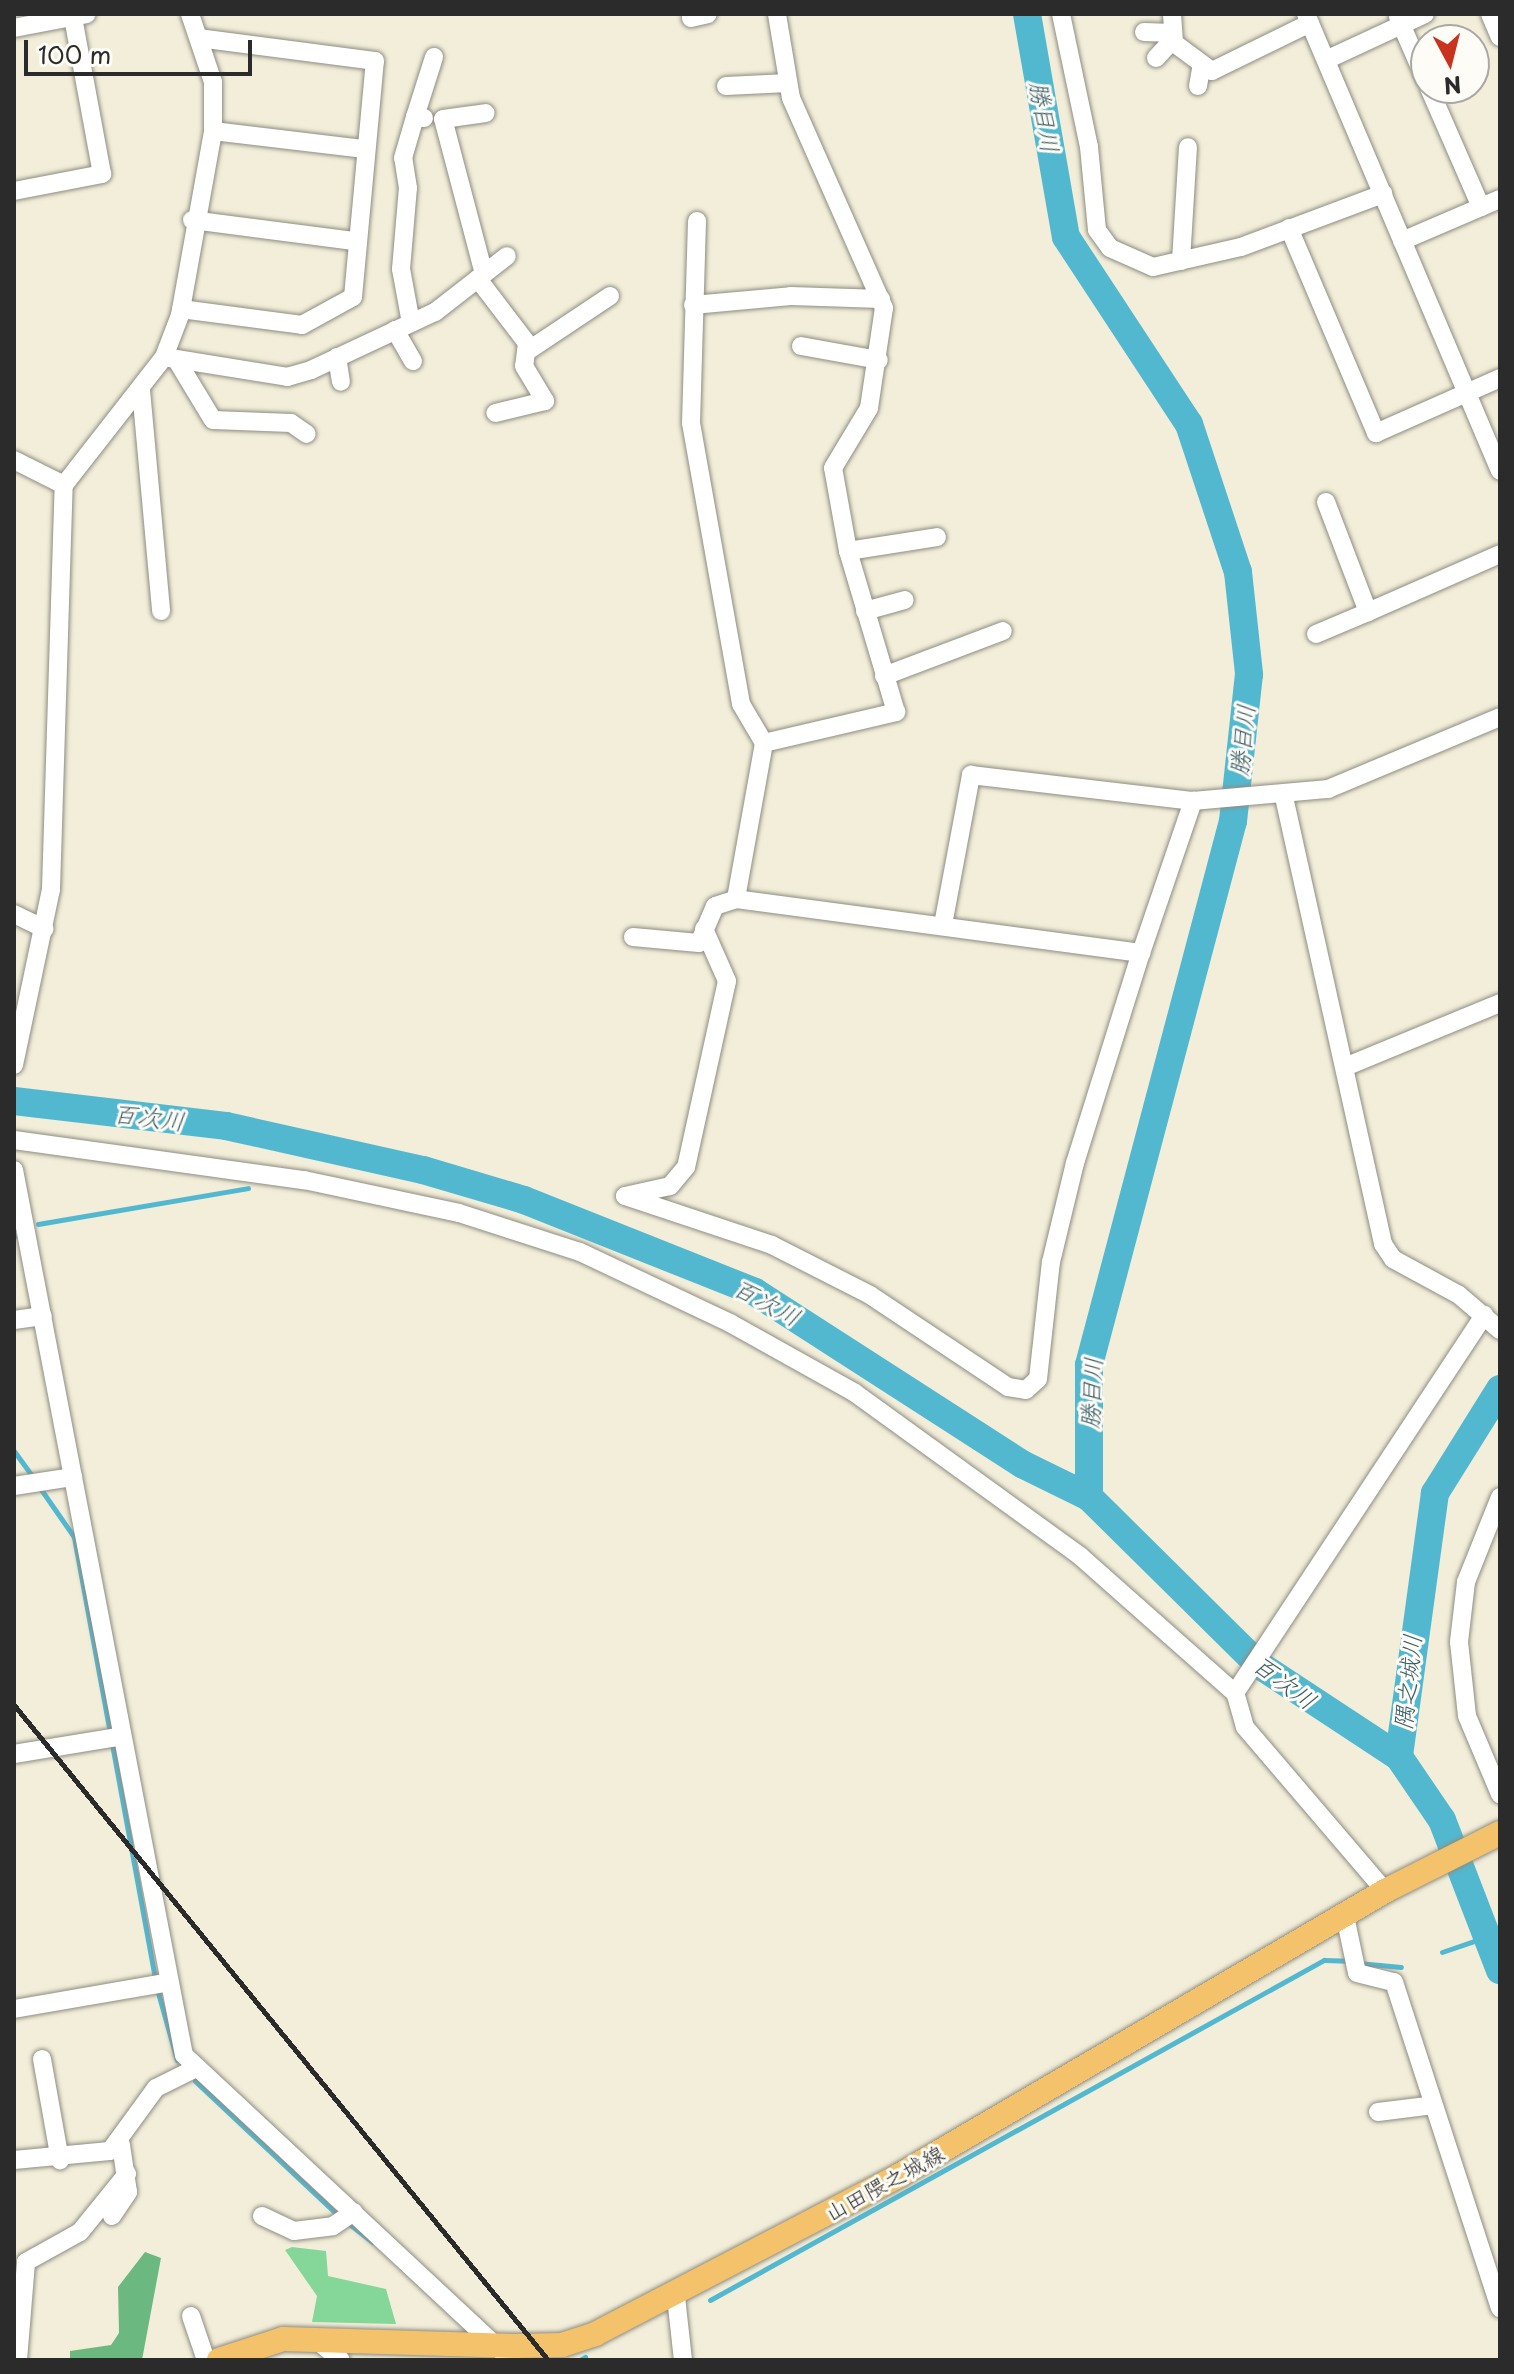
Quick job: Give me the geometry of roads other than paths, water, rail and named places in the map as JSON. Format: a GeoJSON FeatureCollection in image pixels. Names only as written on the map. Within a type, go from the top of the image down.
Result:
{"type":"FeatureCollection","features":[{"type":"Feature","properties":{"kind":"main road","name":"山田隈之城線"},"geometry":{"type":"LineString","coordinates":[[219,2360],[313,2337],[507,2353],[562,2345],[676,2297],[1393,1887],[1500,1833]]}},
{"type":"Feature","properties":{"kind":"street"},"geometry":{"type":"LineString","coordinates":[[14,1065],[20,1004],[45,929],[64,485],[170,358],[181,309],[192,220],[213,131],[213,82],[190,14]]}},
{"type":"Feature","properties":{"kind":"street"},"geometry":{"type":"LineString","coordinates":[[764,743],[896,712],[848,551],[833,468],[869,408],[879,360],[881,299],[788,83],[777,14]]}},
{"type":"Feature","properties":{"kind":"street"},"geometry":{"type":"LineString","coordinates":[[1061,14],[1097,230],[1110,248],[1153,267],[1289,228],[1383,194]]}},
{"type":"Feature","properties":{"kind":"street"},"geometry":{"type":"LineString","coordinates":[[1156,58],[1174,36],[1172,14]]}},
{"type":"Feature","properties":{"kind":"street"},"geometry":{"type":"LineString","coordinates":[[1326,60],[1400,20],[1425,14]]}},
{"type":"Feature","properties":{"kind":"street"},"geometry":{"type":"LineString","coordinates":[[1490,14],[1500,37]]}},
{"type":"Feature","properties":{"kind":"street"},"geometry":{"type":"LineString","coordinates":[[14,28],[80,15],[102,174],[14,191]]}},
{"type":"Feature","properties":{"kind":"street"},"geometry":{"type":"LineString","coordinates":[[1144,32],[1174,36],[1212,71],[1308,19],[1500,470]]}},
{"type":"Feature","properties":{"kind":"street"},"geometry":{"type":"LineString","coordinates":[[1400,20],[1410,43]]}},
{"type":"Feature","properties":{"kind":"street"},"geometry":{"type":"LineString","coordinates":[[199,38],[375,61],[353,241]]}},
{"type":"Feature","properties":{"kind":"street"},"geometry":{"type":"LineString","coordinates":[[413,361],[403,327],[401,269],[408,188],[403,158],[434,57]]}},
{"type":"Feature","properties":{"kind":"street"},"geometry":{"type":"LineString","coordinates":[[1198,86],[1202,64]]}},
{"type":"Feature","properties":{"kind":"street"},"geometry":{"type":"LineString","coordinates":[[726,86],[788,83]]}},
{"type":"Feature","properties":{"kind":"street"},"geometry":{"type":"LineString","coordinates":[[1436,104],[1481,207]]}},
{"type":"Feature","properties":{"kind":"street"},"geometry":{"type":"LineString","coordinates":[[415,117],[443,119],[486,113]]}},
{"type":"Feature","properties":{"kind":"street"},"geometry":{"type":"LineString","coordinates":[[443,119],[481,276],[527,343],[524,366],[545,401],[495,413]]}},
{"type":"Feature","properties":{"kind":"street"},"geometry":{"type":"LineString","coordinates":[[213,131],[365,149]]}},
{"type":"Feature","properties":{"kind":"street"},"geometry":{"type":"LineString","coordinates":[[1181,261],[1188,147]]}},
{"type":"Feature","properties":{"kind":"street"},"geometry":{"type":"LineString","coordinates":[[1402,241],[1500,199]]}},
{"type":"Feature","properties":{"kind":"street"},"geometry":{"type":"LineString","coordinates":[[181,309],[302,325],[353,297],[361,242],[192,220]]}},
{"type":"Feature","properties":{"kind":"street"},"geometry":{"type":"LineString","coordinates":[[697,221],[691,423],[741,704],[764,743],[736,899]]}},
{"type":"Feature","properties":{"kind":"street"},"geometry":{"type":"LineString","coordinates":[[1289,228],[1376,433],[1500,378]]}},
{"type":"Feature","properties":{"kind":"street"},"geometry":{"type":"LineString","coordinates":[[170,358],[287,377],[403,327],[507,256]]}},
{"type":"Feature","properties":{"kind":"street"},"geometry":{"type":"LineString","coordinates":[[526,352],[560,341],[610,296]]}},
{"type":"Feature","properties":{"kind":"street"},"geometry":{"type":"LineString","coordinates":[[693,305],[791,296],[881,299]]}},
{"type":"Feature","properties":{"kind":"street"},"geometry":{"type":"LineString","coordinates":[[801,346],[879,360]]}},
{"type":"Feature","properties":{"kind":"street"},"geometry":{"type":"LineString","coordinates":[[337,357],[341,382]]}},
{"type":"Feature","properties":{"kind":"street"},"geometry":{"type":"LineString","coordinates":[[170,358],[213,420],[291,423],[307,434]]}},
{"type":"Feature","properties":{"kind":"street"},"geometry":{"type":"LineString","coordinates":[[141,390],[161,611]]}},
{"type":"Feature","properties":{"kind":"street"},"geometry":{"type":"LineString","coordinates":[[14,460],[64,485]]}},
{"type":"Feature","properties":{"kind":"street"},"geometry":{"type":"LineString","coordinates":[[1326,502],[1368,612]]}},
{"type":"Feature","properties":{"kind":"street"},"geometry":{"type":"LineString","coordinates":[[848,551],[937,537]]}},
{"type":"Feature","properties":{"kind":"street"},"geometry":{"type":"LineString","coordinates":[[1316,634],[1500,554]]}},
{"type":"Feature","properties":{"kind":"street"},"geometry":{"type":"LineString","coordinates":[[865,611],[905,600]]}},
{"type":"Feature","properties":{"kind":"street"},"geometry":{"type":"LineString","coordinates":[[884,676],[1003,631]]}},
{"type":"Feature","properties":{"kind":"street"},"geometry":{"type":"LineString","coordinates":[[943,925],[971,775],[1197,801],[1280,798],[1328,789],[1500,717]]}},
{"type":"Feature","properties":{"kind":"street"},"geometry":{"type":"LineString","coordinates":[[1280,798],[1345,1067],[1383,1244],[1393,1259],[1484,1315],[1500,1330]]}},
{"type":"Feature","properties":{"kind":"street"},"geometry":{"type":"LineString","coordinates":[[704,929],[727,981],[686,1167],[670,1186],[625,1196],[772,1245],[870,1295],[1008,1387],[1026,1390],[1038,1379],[1051,1262],[1075,1163],[1141,953],[1197,801]]}},
{"type":"Feature","properties":{"kind":"street"},"geometry":{"type":"LineString","coordinates":[[633,937],[699,943],[715,906],[736,899],[1141,953]]}},
{"type":"Feature","properties":{"kind":"street"},"geometry":{"type":"LineString","coordinates":[[14,914],[45,929]]}},
{"type":"Feature","properties":{"kind":"street"},"geometry":{"type":"LineString","coordinates":[[1345,1067],[1500,1003]]}},
{"type":"Feature","properties":{"kind":"street"},"geometry":{"type":"LineString","coordinates":[[14,1140],[304,1180],[459,1213],[580,1252],[730,1323],[855,1393],[1080,1556],[1236,1690],[1245,1727],[1393,1887]]}},
{"type":"Feature","properties":{"kind":"street"},"geometry":{"type":"LineString","coordinates":[[14,1170],[73,1477],[113,1738],[159,1984],[176,2035],[194,2069],[346,2217],[507,2353]]}},
{"type":"Feature","properties":{"kind":"street"},"geometry":{"type":"LineString","coordinates":[[1236,1690],[1284,1612],[1484,1315]]}},
{"type":"Feature","properties":{"kind":"street"},"geometry":{"type":"LineString","coordinates":[[14,1320],[43,1316]]}},
{"type":"Feature","properties":{"kind":"street"},"geometry":{"type":"LineString","coordinates":[[29,1484],[73,1477]]}},
{"type":"Feature","properties":{"kind":"street"},"geometry":{"type":"LineString","coordinates":[[1500,1497],[1466,1582],[1459,1642],[1467,1716],[1500,1794]]}},
{"type":"Feature","properties":{"kind":"street"},"geometry":{"type":"LineString","coordinates":[[14,1754],[113,1738]]}},
{"type":"Feature","properties":{"kind":"street"},"geometry":{"type":"LineString","coordinates":[[1345,1916],[1354,1961],[1394,1982],[1500,2308]]}},
{"type":"Feature","properties":{"kind":"street"},"geometry":{"type":"LineString","coordinates":[[14,2007],[159,1984]]}},
{"type":"Feature","properties":{"kind":"street"},"geometry":{"type":"LineString","coordinates":[[42,2059],[60,2160]]}},
{"type":"Feature","properties":{"kind":"street"},"geometry":{"type":"LineString","coordinates":[[112,2216],[128,2192],[121,2145],[156,2088],[194,2069]]}},
{"type":"Feature","properties":{"kind":"street"},"geometry":{"type":"LineString","coordinates":[[1378,2112],[1434,2105]]}},
{"type":"Feature","properties":{"kind":"street"},"geometry":{"type":"LineString","coordinates":[[14,2160],[60,2160],[121,2145]]}},
{"type":"Feature","properties":{"kind":"street"},"geometry":{"type":"LineString","coordinates":[[18,2360],[26,2262],[80,2232],[127,2174]]}},
{"type":"Feature","properties":{"kind":"street"},"geometry":{"type":"LineString","coordinates":[[262,2216],[294,2231],[346,2217]]}},
{"type":"Feature","properties":{"kind":"street"},"geometry":{"type":"LineString","coordinates":[[676,2297],[683,2360]]}},
{"type":"Feature","properties":{"kind":"street"},"geometry":{"type":"LineString","coordinates":[[191,2316],[206,2360]]}},
{"type":"Feature","properties":{"kind":"street"},"geometry":{"type":"LineString","coordinates":[[313,2337],[341,2360]]}},
{"type":"Feature","properties":{"kind":"waterway","name":"勝目川"},"geometry":{"type":"LineString","coordinates":[[1027,14],[1066,237],[1189,424],[1238,572],[1249,674],[1233,821],[1089,1365],[1089,1497]]}},
{"type":"Feature","properties":{"kind":"waterway","name":"百次川"},"geometry":{"type":"LineString","coordinates":[[14,1101],[226,1126],[423,1170],[524,1200],[755,1292],[1022,1464],[1089,1497],[1258,1664],[1399,1757]]}},
{"type":"Feature","properties":{"kind":"waterway"},"geometry":{"type":"LineString","coordinates":[[38,1224],[248,1188]]}},
{"type":"Feature","properties":{"kind":"waterway","name":"隅之城川"},"geometry":{"type":"LineString","coordinates":[[1500,1389],[1435,1493],[1399,1757],[1442,1820],[1500,1970]]}},
{"type":"Feature","properties":{"kind":"waterway"},"geometry":{"type":"LineString","coordinates":[[14,1451],[34,1479]]}},
{"type":"Feature","properties":{"kind":"waterway"},"geometry":{"type":"LineString","coordinates":[[40,1488],[74,1537],[155,1979]]}},
{"type":"Feature","properties":{"kind":"waterway"},"geometry":{"type":"LineString","coordinates":[[1442,1952],[1486,1937]]}},
{"type":"Feature","properties":{"kind":"waterway"},"geometry":{"type":"LineString","coordinates":[[710,2300],[1324,1960],[1348,1961]]}},
{"type":"Feature","properties":{"kind":"waterway"},"geometry":{"type":"LineString","coordinates":[[1358,1963],[1401,1967]]}},
{"type":"Feature","properties":{"kind":"waterway"},"geometry":{"type":"LineString","coordinates":[[157,1989],[177,2060]]}},
{"type":"Feature","properties":{"kind":"waterway"},"geometry":{"type":"LineString","coordinates":[[195,2081],[340,2217]]}},
{"type":"Feature","properties":{"kind":"waterway"},"geometry":{"type":"LineString","coordinates":[[348,2223],[372,2242]]}},
{"type":"Feature","properties":{"kind":"waterway"},"geometry":{"type":"LineString","coordinates":[[580,2360],[585,2357]]}},
{"type":"Feature","properties":{"kind":"railway"},"geometry":{"type":"LineString","coordinates":[[14,1705],[548,2360]]}}]}
